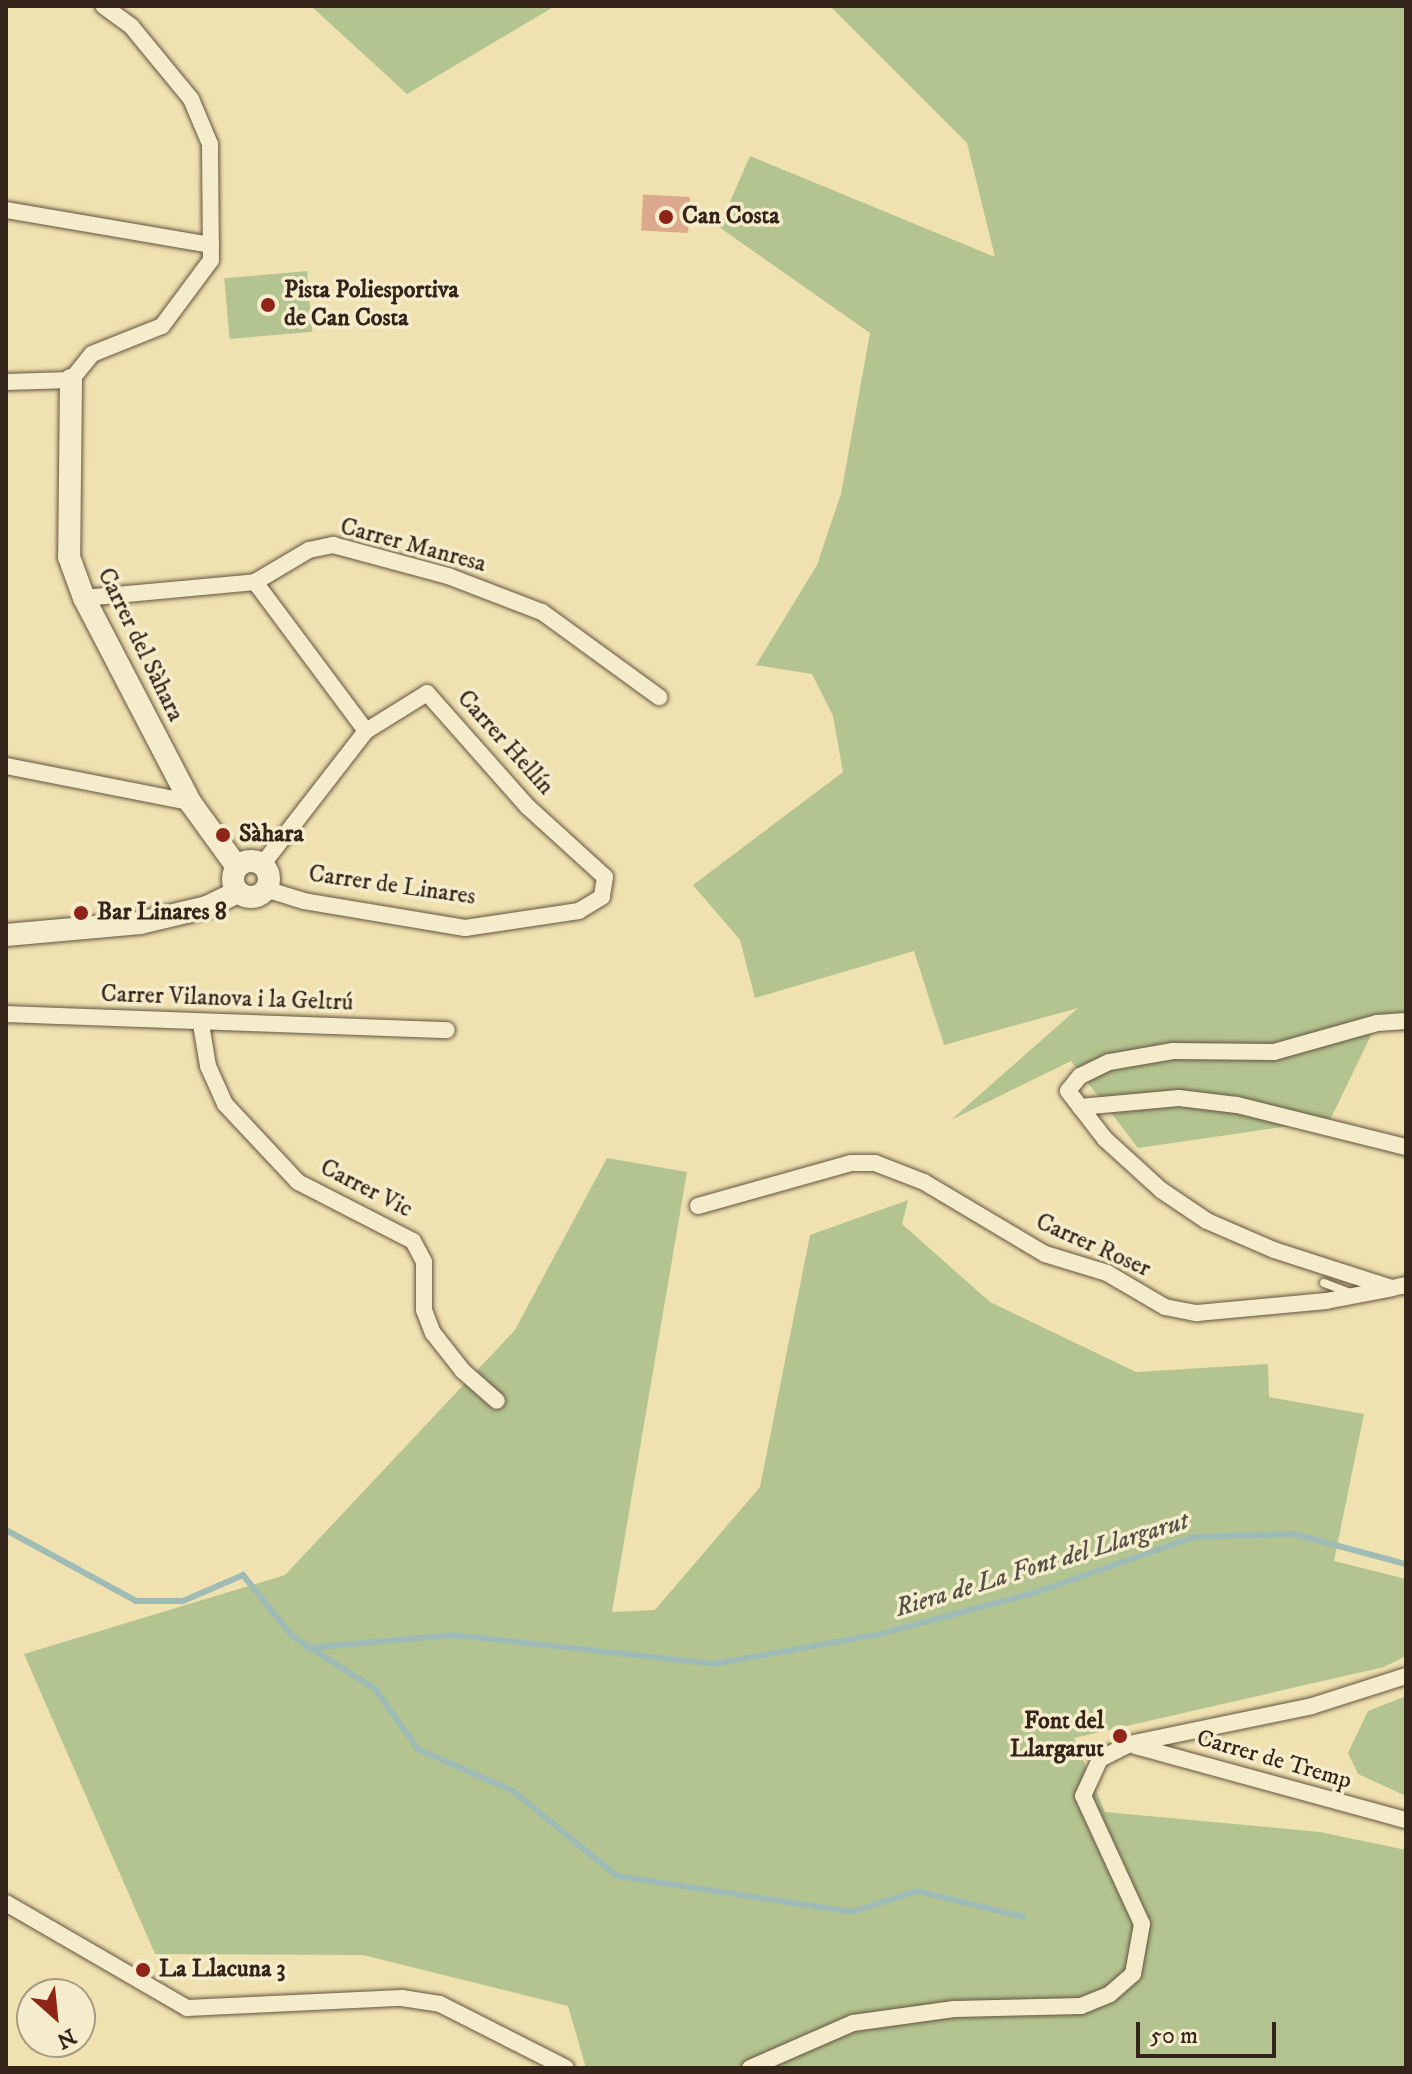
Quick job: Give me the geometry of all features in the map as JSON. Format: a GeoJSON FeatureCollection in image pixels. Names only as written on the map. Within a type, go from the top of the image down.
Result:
{"type":"FeatureCollection","features":[{"type":"Feature","properties":{"kind":"street"},"geometry":{"type":"LineString","coordinates":[[6,382],[71,380],[92,354],[162,326],[211,260],[210,144],[191,99],[131,26],[103,6]]}},
{"type":"Feature","properties":{"kind":"street"},"geometry":{"type":"LineString","coordinates":[[6,210],[211,245]]}},
{"type":"Feature","properties":{"kind":"street","name":"Carrer del Sàhara"},"geometry":{"type":"LineString","coordinates":[[71,380],[68,539],[84,598],[190,802],[237,867]]}},
{"type":"Feature","properties":{"kind":"street","name":"Carrer Manresa"},"geometry":{"type":"LineString","coordinates":[[84,598],[255,582],[309,550],[333,545],[448,576],[542,612],[659,697]]}},
{"type":"Feature","properties":{"kind":"street"},"geometry":{"type":"LineString","coordinates":[[255,582],[366,731]]}},
{"type":"Feature","properties":{"kind":"street","name":"Carrer Hellín"},"geometry":{"type":"LineString","coordinates":[[262,865],[366,731],[427,693],[528,807],[605,877],[602,897]]}},
{"type":"Feature","properties":{"kind":"street"},"geometry":{"type":"LineString","coordinates":[[6,766],[190,802]]}},
{"type":"Feature","properties":{"kind":"street"},"geometry":{"type":"LineString","coordinates":[[6,935],[140,923],[207,907],[238,892],[253,896],[265,889],[269,878],[262,865],[249,861],[237,867],[232,879],[238,892]]}},
{"type":"Feature","properties":{"kind":"street","name":"Carrer de Linares"},"geometry":{"type":"LineString","coordinates":[[265,889],[304,901],[465,928],[579,911],[602,897]]}},
{"type":"Feature","properties":{"kind":"street","name":"Carrer Vilanova i la Geltrú"},"geometry":{"type":"LineString","coordinates":[[6,1014],[201,1024],[447,1030]]}},
{"type":"Feature","properties":{"kind":"street"},"geometry":{"type":"LineString","coordinates":[[1399,1287],[1274,1250],[1207,1221],[1161,1190],[1105,1139],[1068,1091],[1080,1076],[1109,1062],[1173,1051],[1274,1052],[1377,1023],[1406,1021]]}},
{"type":"Feature","properties":{"kind":"street","name":"Carrer Vic"},"geometry":{"type":"LineString","coordinates":[[201,1024],[208,1066],[225,1104],[298,1182],[413,1241],[424,1262],[424,1310],[433,1333],[463,1371],[497,1401]]}},
{"type":"Feature","properties":{"kind":"street"},"geometry":{"type":"LineString","coordinates":[[1080,1107],[1179,1098],[1237,1105],[1406,1147]]}},
{"type":"Feature","properties":{"kind":"street","name":"Carrer Roser"},"geometry":{"type":"LineString","coordinates":[[698,1206],[851,1163],[875,1163],[924,1182],[1045,1254],[1107,1273],[1165,1307],[1197,1313],[1355,1296],[1399,1287]]}},
{"type":"Feature","properties":{"kind":"street"},"geometry":{"type":"LineString","coordinates":[[750,2068],[853,2023],[954,2009],[1081,2006],[1110,1994],[1133,1974],[1142,1924],[1083,1796],[1100,1759],[1129,1744],[1312,1706],[1406,1676]]}},
{"type":"Feature","properties":{"kind":"street","name":"Carrer de Tremp"},"geometry":{"type":"LineString","coordinates":[[1129,1744],[1406,1820]]}},
{"type":"Feature","properties":{"kind":"street"},"geometry":{"type":"LineString","coordinates":[[6,1903],[187,2008],[402,1998],[440,2004],[566,2068]]}},
{"type":"Feature","properties":{"kind":"lane"},"geometry":{"type":"LineString","coordinates":[[1324,1283],[1355,1296]]}},
{"type":"Feature","properties":{"kind":"green space"},"geometry":{"type":"Polygon","coordinates":[[[311,6],[555,6],[407,94],[311,6]]]}},
{"type":"Feature","properties":{"kind":"green space"},"geometry":{"type":"Polygon","coordinates":[[[830,6],[1406,6],[1406,1021],[1377,1023],[1330,1120],[1138,1148],[1071,1061],[951,1120],[1078,1008],[944,1045],[914,951],[755,998],[740,940],[693,885],[843,772],[833,716],[812,674],[756,665],[817,565],[841,494],[870,333],[719,227],[750,156],[995,257],[967,143],[830,6]]]}},
{"type":"Feature","properties":{"kind":"green space","name":"Pista Poliesportiva de Can Costa"},"geometry":{"type":"Polygon","coordinates":[[[307,271],[312,332],[230,339],[224,278],[307,271]]]}},
{"type":"Feature","properties":{"kind":"green space"},"geometry":{"type":"Polygon","coordinates":[[[607,1158],[687,1172],[612,1612],[655,1610],[760,1487],[810,1235],[908,1200],[902,1224],[990,1302],[1136,1372],[1268,1364],[1269,1397],[1364,1414],[1334,1561],[1406,1579],[1406,1656],[1384,1667],[1074,1738],[1105,1812],[1320,1832],[1406,1850],[1406,2068],[586,2068],[568,2006],[363,1955],[155,1954],[24,1654],[285,1575],[515,1330],[607,1158]]]}},
{"type":"Feature","properties":{"kind":"green space"},"geometry":{"type":"Polygon","coordinates":[[[1406,1696],[1406,1796],[1358,1774],[1348,1753],[1368,1711],[1406,1696]]]}},
{"type":"Feature","properties":{"kind":"building","name":"Can Costa"},"geometry":{"type":"Polygon","coordinates":[[[643,195],[690,197],[688,233],[641,230],[643,195]]]}},
{"type":"Feature","properties":{"kind":"waterway","name":"Riera de La Font del Llargarut"},"geometry":{"type":"LineString","coordinates":[[6,1530],[136,1601],[183,1601],[243,1575],[292,1636],[375,1689],[418,1749],[513,1791],[617,1876],[852,1912],[917,1891],[1024,1917]]}},
{"type":"Feature","properties":{"kind":"waterway","name":"Riera de La Font del Llargarut"},"geometry":{"type":"LineString","coordinates":[[307,1648],[453,1635],[714,1664],[880,1634],[1037,1592],[1194,1537],[1294,1534],[1406,1564]]}},
{"type":"Feature","properties":{"kind":"place","name":"Can Costa"},"geometry":{"type":"Point","coordinates":[666,217]}},
{"type":"Feature","properties":{"kind":"place","name":"Pista Poliesportiva de Can Costa"},"geometry":{"type":"Point","coordinates":[268,305]}},
{"type":"Feature","properties":{"kind":"place","name":"Sàhara"},"geometry":{"type":"Point","coordinates":[223,835]}},
{"type":"Feature","properties":{"kind":"place","name":"Bar Linares 8"},"geometry":{"type":"Point","coordinates":[81,913]}},
{"type":"Feature","properties":{"kind":"place","name":"Font del Llargarut"},"geometry":{"type":"Point","coordinates":[1120,1736]}},
{"type":"Feature","properties":{"kind":"place","name":"La Llacuna 3"},"geometry":{"type":"Point","coordinates":[143,1970]}}]}
